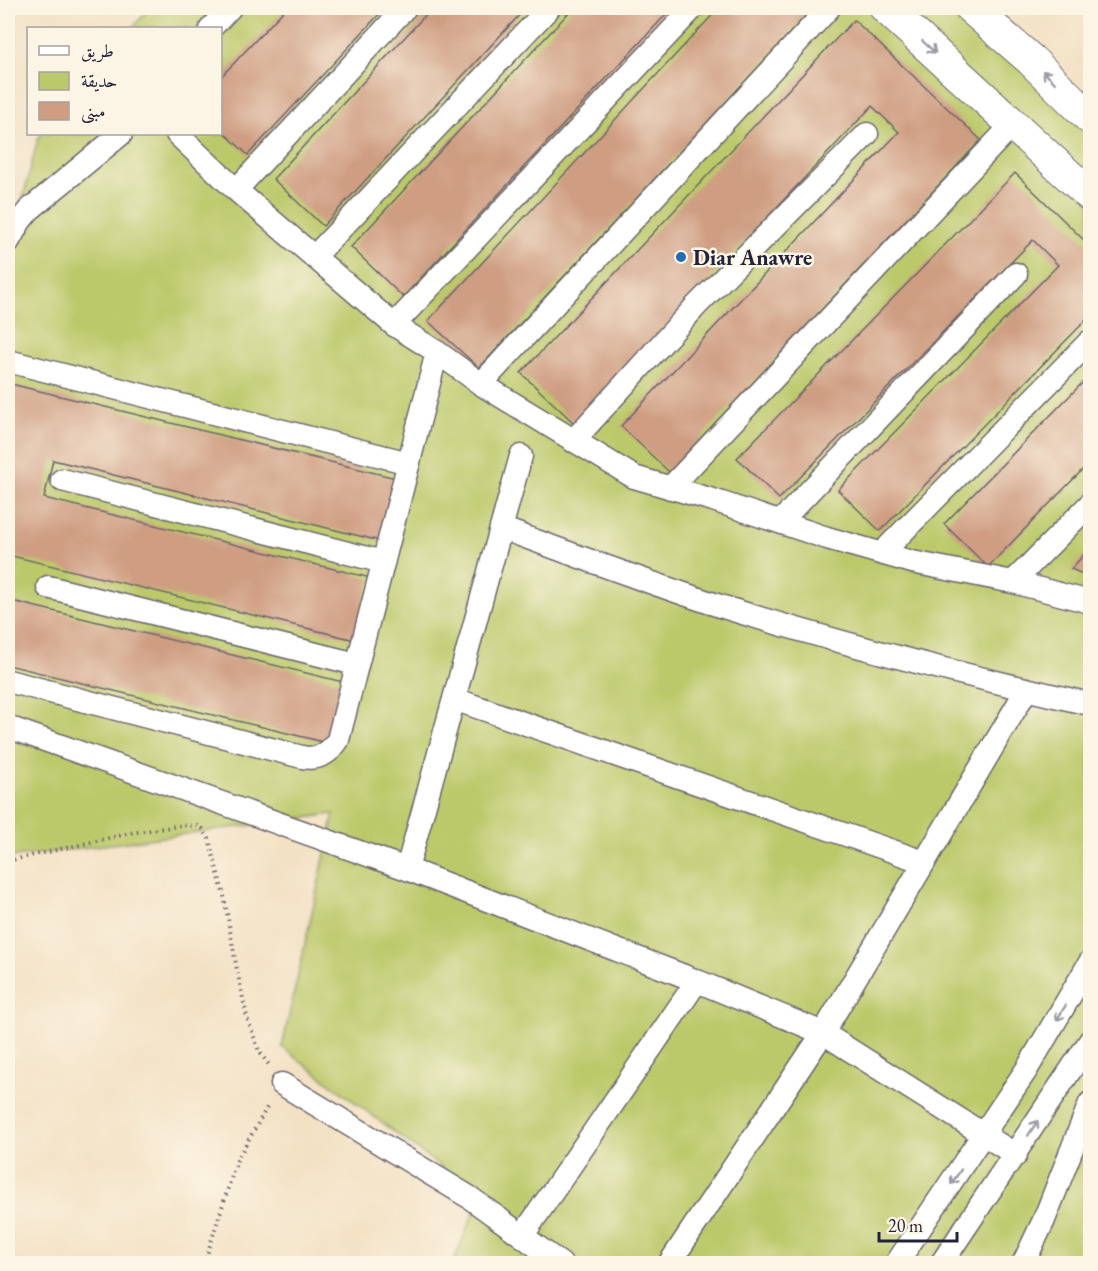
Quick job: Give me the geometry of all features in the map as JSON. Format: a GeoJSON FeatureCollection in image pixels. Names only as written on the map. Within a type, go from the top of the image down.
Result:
{"type":"FeatureCollection","features":[{"type":"Feature","properties":{"kind":"street"},"geometry":{"type":"LineString","coordinates":[[212,27],[230,8]]}},
{"type":"Feature","properties":{"kind":"street"},"geometry":{"type":"LineString","coordinates":[[236,190],[405,8]]}},
{"type":"Feature","properties":{"kind":"street"},"geometry":{"type":"LineString","coordinates":[[314,258],[549,8]]}},
{"type":"Feature","properties":{"kind":"street"},"geometry":{"type":"LineString","coordinates":[[394,325],[693,8]]}},
{"type":"Feature","properties":{"kind":"street"},"geometry":{"type":"LineString","coordinates":[[481,384],[829,8]]}},
{"type":"Feature","properties":{"kind":"street"},"geometry":{"type":"LineString","coordinates":[[886,8],[1090,195]]}},
{"type":"Feature","properties":{"kind":"street"},"geometry":{"type":"LineString","coordinates":[[971,8],[1031,60],[1090,118]]}},
{"type":"Feature","properties":{"kind":"street"},"geometry":{"type":"LineString","coordinates":[[669,488],[1014,123]]}},
{"type":"Feature","properties":{"kind":"street"},"geometry":{"type":"LineString","coordinates":[[573,441],[696,306],[867,134]]}},
{"type":"Feature","properties":{"kind":"street"},"geometry":{"type":"LineString","coordinates":[[8,242],[29,210],[120,135]]}},
{"type":"Feature","properties":{"kind":"street"},"geometry":{"type":"LineString","coordinates":[[178,135],[236,190],[394,325],[481,384],[634,477],[882,554],[1013,582],[1090,602]]}},
{"type":"Feature","properties":{"kind":"street"},"geometry":{"type":"LineString","coordinates":[[780,522],[1016,274]]}},
{"type":"Feature","properties":{"kind":"street"},"geometry":{"type":"LineString","coordinates":[[882,554],[1089,342]]}},
{"type":"Feature","properties":{"kind":"street"},"geometry":{"type":"LineString","coordinates":[[8,681],[310,759],[326,754],[338,740],[437,352]]}},
{"type":"Feature","properties":{"kind":"street"},"geometry":{"type":"LineString","coordinates":[[8,361],[409,463]]}},
{"type":"Feature","properties":{"kind":"street"},"geometry":{"type":"LineString","coordinates":[[407,869],[521,456]]}},
{"type":"Feature","properties":{"kind":"street"},"geometry":{"type":"LineString","coordinates":[[62,480],[383,562]]}},
{"type":"Feature","properties":{"kind":"street"},"geometry":{"type":"LineString","coordinates":[[1013,582],[1090,504]]}},
{"type":"Feature","properties":{"kind":"street"},"geometry":{"type":"LineString","coordinates":[[501,528],[608,568],[719,605],[842,642],[1090,704]]}},
{"type":"Feature","properties":{"kind":"street"},"geometry":{"type":"LineString","coordinates":[[48,587],[357,664]]}},
{"type":"Feature","properties":{"kind":"street"},"geometry":{"type":"LineString","coordinates":[[669,1263],[823,1033],[1027,689]]}},
{"type":"Feature","properties":{"kind":"street"},"geometry":{"type":"LineString","coordinates":[[454,699],[924,862]]}},
{"type":"Feature","properties":{"kind":"street"},"geometry":{"type":"LineString","coordinates":[[8,727],[407,869],[697,981],[823,1033],[1016,1155]]}},
{"type":"Feature","properties":{"kind":"street"},"geometry":{"type":"LineString","coordinates":[[896,1263],[1027,1069],[1090,962]]}},
{"type":"Feature","properties":{"kind":"street"},"geometry":{"type":"LineString","coordinates":[[523,1234],[697,981]]}},
{"type":"Feature","properties":{"kind":"street"},"geometry":{"type":"LineString","coordinates":[[941,1263],[1016,1155],[1090,1041]]}},
{"type":"Feature","properties":{"kind":"street"},"geometry":{"type":"LineString","coordinates":[[282,1084],[469,1197],[561,1263]]}},
{"type":"Feature","properties":{"kind":"street"},"geometry":{"type":"LineString","coordinates":[[1023,1263],[1044,1220],[1090,1103]]}},
{"type":"Feature","properties":{"kind":"path"},"geometry":{"type":"LineString","coordinates":[[8,861],[131,833],[184,825],[203,829],[209,839],[224,896],[247,1017],[259,1051],[282,1084],[237,1160],[204,1262],[81,1263]]}},
{"type":"Feature","properties":{"kind":"green space"},"geometry":{"type":"Polygon","coordinates":[[[150,8],[975,8],[1090,101],[1090,1263],[453,1263],[480,1197],[282,1047],[334,814],[8,858],[8,258],[38,138],[40,135],[222,135],[222,27],[133,27],[150,8]]]}},
{"type":"Feature","properties":{"kind":"building"},"geometry":{"type":"Polygon","coordinates":[[[286,8],[385,8],[248,155],[222,131],[222,76],[286,8]]]}},
{"type":"Feature","properties":{"kind":"building"},"geometry":{"type":"Polygon","coordinates":[[[432,8],[526,8],[323,226],[273,179],[432,8]]]}},
{"type":"Feature","properties":{"kind":"building"},"geometry":{"type":"Polygon","coordinates":[[[573,8],[672,8],[403,297],[351,247],[573,8]]]}},
{"type":"Feature","properties":{"kind":"building"},"geometry":{"type":"Polygon","coordinates":[[[719,8],[813,8],[479,368],[428,321],[719,8]]]}},
{"type":"Feature","properties":{"kind":"building","name":"Diar Anawre"},"geometry":{"type":"Polygon","coordinates":[[[854,20],[981,140],[669,472],[621,426],[899,132],[872,106],[574,423],[521,373],[854,20]]]}},
{"type":"Feature","properties":{"kind":"building"},"geometry":{"type":"Polygon","coordinates":[[[1015,173],[1090,246],[1090,316],[880,531],[838,490],[1058,265],[1033,240],[779,499],[737,458],[1015,173]]]}},
{"type":"Feature","properties":{"kind":"building"},"geometry":{"type":"Polygon","coordinates":[[[1090,375],[1090,462],[988,567],[944,524],[1090,375]]]}},
{"type":"Feature","properties":{"kind":"building"},"geometry":{"type":"Polygon","coordinates":[[[11,384],[396,478],[380,541],[53,460],[44,498],[371,578],[355,640],[8,555],[8,396],[11,384]]]}},
{"type":"Feature","properties":{"kind":"building"},"geometry":{"type":"Polygon","coordinates":[[[1090,548],[1090,577],[1071,569],[1090,548]]]}},
{"type":"Feature","properties":{"kind":"building"},"geometry":{"type":"Polygon","coordinates":[[[8,600],[343,682],[328,743],[8,665],[8,600]]]}},
{"type":"Feature","properties":{"kind":"place","name":"Diar Anawre"},"geometry":{"type":"Point","coordinates":[681,257]}}]}
